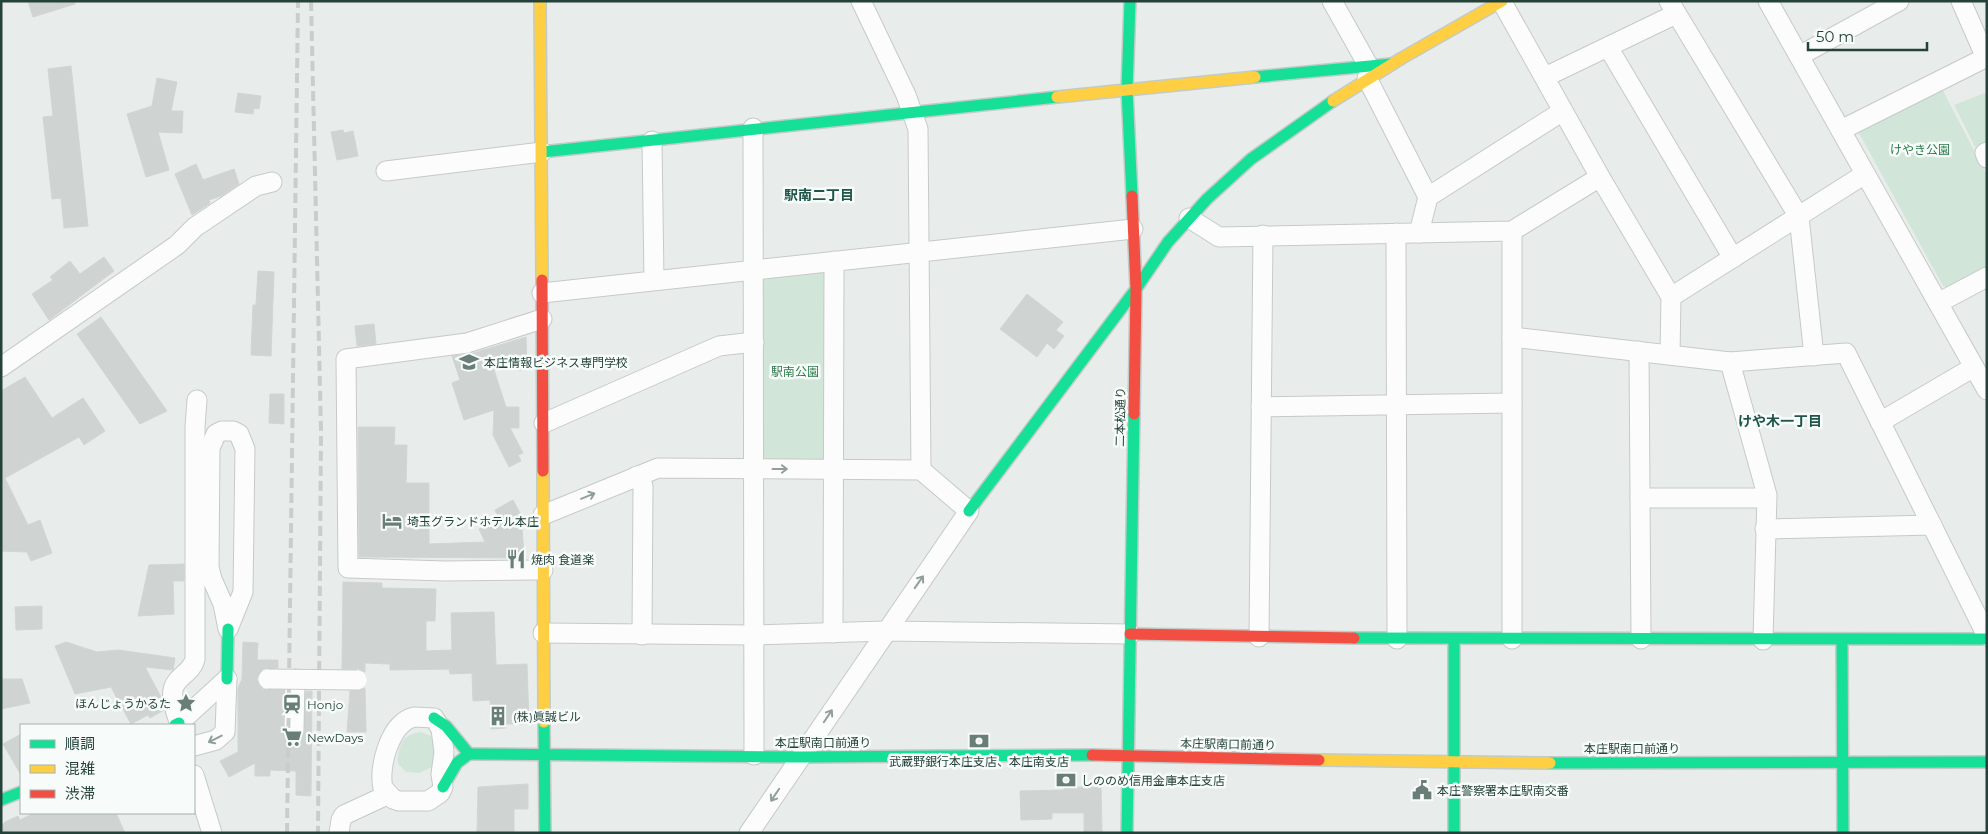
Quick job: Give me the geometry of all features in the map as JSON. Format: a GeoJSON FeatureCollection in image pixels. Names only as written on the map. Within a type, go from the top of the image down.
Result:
{"type":"FeatureCollection","features":[{"type":"Feature","properties":{"kind":"street"},"geometry":{"type":"LineString","coordinates":[[540,1],[545,833]]}},
{"type":"Feature","properties":{"kind":"street"},"geometry":{"type":"LineString","coordinates":[[861,1],[914,114],[918,129],[921,470]]}},
{"type":"Feature","properties":{"kind":"street","name":"二本松通り"},"geometry":{"type":"LineString","coordinates":[[1127,833],[1136,289],[1127,90],[1130,1]]}},
{"type":"Feature","properties":{"kind":"street"},"geometry":{"type":"LineString","coordinates":[[1332,1],[1428,196],[1419,233]]}},
{"type":"Feature","properties":{"kind":"street"},"geometry":{"type":"LineString","coordinates":[[386,171],[753,128],[914,114],[1127,90],[1368,72],[1390,64],[1502,1],[1600,177],[1671,296],[1670,355]]}},
{"type":"Feature","properties":{"kind":"street"},"geometry":{"type":"LineString","coordinates":[[1768,1],[1987,390]]}},
{"type":"Feature","properties":{"kind":"street"},"geometry":{"type":"LineString","coordinates":[[1799,56],[1871,8],[1899,1]]}},
{"type":"Feature","properties":{"kind":"street"},"geometry":{"type":"LineString","coordinates":[[1841,130],[1986,58],[1961,1]]}},
{"type":"Feature","properties":{"kind":"street"},"geometry":{"type":"LineString","coordinates":[[1544,77],[1608,47],[1673,8],[1799,218],[1814,356]]}},
{"type":"Feature","properties":{"kind":"street"},"geometry":{"type":"LineString","coordinates":[[1608,47],[1733,258]]}},
{"type":"Feature","properties":{"kind":"street"},"geometry":{"type":"LineString","coordinates":[[749,833],[885,631],[969,511],[1136,289],[1153,260],[1189,218],[1235,172],[1368,72]]}},
{"type":"Feature","properties":{"kind":"street"},"geometry":{"type":"LineString","coordinates":[[1428,196],[1564,111]]}},
{"type":"Feature","properties":{"kind":"street"},"geometry":{"type":"LineString","coordinates":[[753,128],[754,755]]}},
{"type":"Feature","properties":{"kind":"street"},"geometry":{"type":"LineString","coordinates":[[652,141],[654,280]]}},
{"type":"Feature","properties":{"kind":"street"},"geometry":{"type":"LineString","coordinates":[[1987,152],[1984,153],[1987,158]]}},
{"type":"Feature","properties":{"kind":"street"},"geometry":{"type":"LineString","coordinates":[[1671,296],[1799,218],[1866,174]]}},
{"type":"Feature","properties":{"kind":"street"},"geometry":{"type":"LineString","coordinates":[[1189,218],[1219,237],[1512,232],[1600,177]]}},
{"type":"Feature","properties":{"kind":"street"},"geometry":{"type":"LineString","coordinates":[[1,367],[177,245],[194,227],[256,186],[272,182]]}},
{"type":"Feature","properties":{"kind":"street"},"geometry":{"type":"LineString","coordinates":[[542,293],[1133,230]]}},
{"type":"Feature","properties":{"kind":"street"},"geometry":{"type":"LineString","coordinates":[[1512,232],[1512,639]]}},
{"type":"Feature","properties":{"kind":"street"},"geometry":{"type":"LineString","coordinates":[[1396,233],[1396,639]]}},
{"type":"Feature","properties":{"kind":"street"},"geometry":{"type":"LineString","coordinates":[[1259,637],[1263,235]]}},
{"type":"Feature","properties":{"kind":"street"},"geometry":{"type":"LineString","coordinates":[[834,261],[834,633]]}},
{"type":"Feature","properties":{"kind":"street"},"geometry":{"type":"LineString","coordinates":[[1938,303],[1987,278]]}},
{"type":"Feature","properties":{"kind":"street"},"geometry":{"type":"LineString","coordinates":[[542,319],[467,342],[346,359],[346,369],[348,568],[445,571],[543,570]]}},
{"type":"Feature","properties":{"kind":"street"},"geometry":{"type":"LineString","coordinates":[[543,633],[753,635],[885,631],[1454,640],[1987,638],[1846,353],[1730,362],[1512,338]]}},
{"type":"Feature","properties":{"kind":"street"},"geometry":{"type":"LineString","coordinates":[[544,422],[719,346],[754,342]]}},
{"type":"Feature","properties":{"kind":"street"},"geometry":{"type":"LineString","coordinates":[[1638,352],[1641,639]]}},
{"type":"Feature","properties":{"kind":"street"},"geometry":{"type":"LineString","coordinates":[[1730,362],[1767,495],[1763,640]]}},
{"type":"Feature","properties":{"kind":"street"},"geometry":{"type":"LineString","coordinates":[[1880,422],[1974,367]]}},
{"type":"Feature","properties":{"kind":"street"},"geometry":{"type":"LineString","coordinates":[[178,724],[172,691],[178,680],[190,670],[195,659],[195,413],[198,400]]}},
{"type":"Feature","properties":{"kind":"street"},"geometry":{"type":"LineString","coordinates":[[1262,408],[1512,404]]}},
{"type":"Feature","properties":{"kind":"street"},"geometry":{"type":"LineString","coordinates":[[195,746],[221,737],[225,732],[227,721],[228,629],[223,604],[212,579],[210,567],[210,448],[216,434],[222,431],[233,431],[239,434],[245,449],[242,592],[228,629]]}},
{"type":"Feature","properties":{"kind":"street"},"geometry":{"type":"LineString","coordinates":[[543,515],[658,468],[921,470],[969,511]]}},
{"type":"Feature","properties":{"kind":"street"},"geometry":{"type":"LineString","coordinates":[[636,476],[643,486],[642,635]]}},
{"type":"Feature","properties":{"kind":"street"},"geometry":{"type":"LineString","coordinates":[[1640,498],[1766,498]]}},
{"type":"Feature","properties":{"kind":"street"},"geometry":{"type":"LineString","coordinates":[[1765,529],[1932,526]]}},
{"type":"Feature","properties":{"kind":"street"},"geometry":{"type":"LineString","coordinates":[[1454,640],[1454,833]]}},
{"type":"Feature","properties":{"kind":"street"},"geometry":{"type":"LineString","coordinates":[[1842,640],[1843,833]]}},
{"type":"Feature","properties":{"kind":"street"},"geometry":{"type":"LineString","coordinates":[[178,724],[190,711],[219,689],[226,679]]}},
{"type":"Feature","properties":{"kind":"street"},"geometry":{"type":"LineString","coordinates":[[268,679],[357,680],[357,689]]}},
{"type":"Feature","properties":{"kind":"street"},"geometry":{"type":"LineString","coordinates":[[294,728],[295,680]]}},
{"type":"Feature","properties":{"kind":"street"},"geometry":{"type":"LineString","coordinates":[[178,724],[214,710],[223,713],[227,721]]}},
{"type":"Feature","properties":{"kind":"street"},"geometry":{"type":"LineString","coordinates":[[414,717],[434,718],[446,724],[468,754],[457,763],[440,793],[428,801],[400,801],[387,795],[381,781],[382,766],[385,752],[402,722],[414,717]]}},
{"type":"Feature","properties":{"kind":"street"},"geometry":{"type":"LineString","coordinates":[[434,718],[441,729],[443,741],[441,774],[443,787]]}},
{"type":"Feature","properties":{"kind":"street","name":"本庄駅南口前通り"},"geometry":{"type":"LineString","coordinates":[[468,754],[754,755],[800,757],[1128,755],[1455,763],[1987,762]]}},
{"type":"Feature","properties":{"kind":"street"},"geometry":{"type":"LineString","coordinates":[[195,778],[212,833]]}},
{"type":"Feature","properties":{"kind":"street"},"geometry":{"type":"LineString","coordinates":[[1,800],[20,792]]}},
{"type":"Feature","properties":{"kind":"street"},"geometry":{"type":"LineString","coordinates":[[339,833],[341,820],[344,815],[387,795]]}},
{"type":"Feature","properties":{"kind":"green space","name":"けやき公園"},"geometry":{"type":"Polygon","coordinates":[[[1941,87],[1987,175],[1987,271],[1951,289],[1943,286],[1859,133],[1860,126],[1941,87]]]}},
{"type":"Feature","properties":{"kind":"green space"},"geometry":{"type":"Polygon","coordinates":[[[1987,92],[1987,145],[1976,149],[1954,105],[1987,92]]]}},
{"type":"Feature","properties":{"kind":"green space","name":"駅南公園"},"geometry":{"type":"Polygon","coordinates":[[[825,266],[826,463],[764,463],[761,459],[762,275],[825,266]]]}},
{"type":"Feature","properties":{"kind":"green space"},"geometry":{"type":"Polygon","coordinates":[[[421,732],[431,736],[436,742],[434,766],[420,773],[406,772],[398,764],[398,752],[402,742],[409,735],[421,732]]]}},
{"type":"Feature","properties":{"kind":"building"},"geometry":{"type":"Polygon","coordinates":[[[28,1],[75,1],[75,4],[33,17],[28,1]]]}},
{"type":"Feature","properties":{"kind":"building"},"geometry":{"type":"Polygon","coordinates":[[[71,66],[88,226],[64,228],[61,198],[52,199],[43,117],[53,116],[48,69],[71,66]]]}},
{"type":"Feature","properties":{"kind":"building"},"geometry":{"type":"Polygon","coordinates":[[[157,78],[177,82],[171,111],[183,111],[182,133],[158,132],[169,170],[146,177],[127,114],[152,106],[157,78]]]}},
{"type":"Feature","properties":{"kind":"building"},"geometry":{"type":"Polygon","coordinates":[[[238,93],[261,96],[259,109],[254,108],[253,114],[235,112],[238,93]]]}},
{"type":"Feature","properties":{"kind":"building"},"geometry":{"type":"Polygon","coordinates":[[[343,130],[344,133],[353,131],[358,156],[337,160],[331,132],[343,130]]]}},
{"type":"Feature","properties":{"kind":"building"},"geometry":{"type":"Polygon","coordinates":[[[196,164],[203,180],[234,169],[239,184],[221,196],[209,200],[210,203],[192,215],[175,174],[196,164]]]}},
{"type":"Feature","properties":{"kind":"building"},"geometry":{"type":"Polygon","coordinates":[[[104,257],[114,271],[49,320],[32,294],[53,280],[50,277],[70,261],[80,274],[104,257]]]}},
{"type":"Feature","properties":{"kind":"building"},"geometry":{"type":"Polygon","coordinates":[[[258,271],[274,272],[271,356],[251,355],[253,305],[256,305],[258,271]]]}},
{"type":"Feature","properties":{"kind":"building"},"geometry":{"type":"Polygon","coordinates":[[[1027,294],[1063,322],[1056,330],[1064,336],[1054,349],[1047,343],[1037,357],[1000,329],[1027,294]]]}},
{"type":"Feature","properties":{"kind":"building"},"geometry":{"type":"Polygon","coordinates":[[[101,317],[167,411],[140,424],[77,334],[101,317]]]}},
{"type":"Feature","properties":{"kind":"building"},"geometry":{"type":"Polygon","coordinates":[[[374,324],[376,344],[357,346],[355,326],[374,324]]]}},
{"type":"Feature","properties":{"kind":"building"},"geometry":{"type":"Polygon","coordinates":[[[526,337],[527,370],[494,370],[506,407],[519,407],[519,428],[510,428],[523,453],[518,455],[521,461],[509,467],[493,435],[494,410],[464,420],[452,383],[460,380],[452,356],[470,354],[526,337]]]}},
{"type":"Feature","properties":{"kind":"building"},"geometry":{"type":"Polygon","coordinates":[[[25,377],[52,418],[83,398],[105,431],[84,445],[79,437],[5,478],[28,525],[40,520],[52,553],[31,561],[27,552],[1,551],[1,391],[25,377]]]}},
{"type":"Feature","properties":{"kind":"building"},"geometry":{"type":"Polygon","coordinates":[[[270,394],[284,394],[284,424],[269,423],[270,394]]]}},
{"type":"Feature","properties":{"kind":"building","name":"埼玉グランドホテル本庄"},"geometry":{"type":"Polygon","coordinates":[[[358,427],[395,427],[394,445],[407,445],[406,483],[429,483],[429,544],[485,542],[479,529],[500,520],[495,510],[513,500],[526,524],[522,526],[524,558],[359,557],[358,427]]]}},
{"type":"Feature","properties":{"kind":"building"},"geometry":{"type":"Polygon","coordinates":[[[184,564],[184,581],[173,581],[174,614],[138,616],[149,565],[184,564]]]}},
{"type":"Feature","properties":{"kind":"building"},"geometry":{"type":"Polygon","coordinates":[[[343,582],[382,583],[382,588],[436,589],[435,621],[426,621],[426,651],[452,650],[451,613],[494,612],[496,665],[527,664],[529,724],[505,724],[506,728],[491,729],[490,700],[473,701],[472,673],[450,674],[449,669],[390,670],[390,664],[365,663],[365,672],[358,669],[342,669],[343,582]]]}},
{"type":"Feature","properties":{"kind":"building"},"geometry":{"type":"Polygon","coordinates":[[[42,606],[42,629],[16,630],[15,607],[42,606]]]}},
{"type":"Feature","properties":{"kind":"building"},"geometry":{"type":"Polygon","coordinates":[[[66,642],[97,652],[118,650],[175,658],[173,670],[145,667],[162,699],[164,710],[150,718],[148,715],[131,724],[111,687],[75,694],[55,646],[66,642]]]}},
{"type":"Feature","properties":{"kind":"building"},"geometry":{"type":"Polygon","coordinates":[[[243,642],[258,643],[257,660],[278,660],[278,668],[263,669],[257,679],[263,689],[284,690],[283,728],[289,738],[299,738],[304,733],[306,691],[312,691],[311,796],[296,795],[296,771],[270,770],[270,776],[255,776],[255,763],[229,777],[220,761],[238,752],[238,688],[242,679],[243,642]]]}},
{"type":"Feature","properties":{"kind":"building"},"geometry":{"type":"Polygon","coordinates":[[[1,679],[22,679],[30,703],[1,709],[1,679]]]}},
{"type":"Feature","properties":{"kind":"building"},"geometry":{"type":"Polygon","coordinates":[[[365,688],[366,732],[347,732],[350,691],[365,688]]]}},
{"type":"Feature","properties":{"kind":"building"},"geometry":{"type":"Polygon","coordinates":[[[20,735],[20,773],[3,744],[20,735]]]}},
{"type":"Feature","properties":{"kind":"building"},"geometry":{"type":"Polygon","coordinates":[[[528,784],[528,809],[514,809],[514,833],[477,833],[478,787],[528,784]]]}},
{"type":"Feature","properties":{"kind":"building"},"geometry":{"type":"Polygon","coordinates":[[[1064,787],[1101,787],[1102,833],[1084,833],[1084,813],[1052,813],[1052,819],[1021,820],[1020,791],[1064,790],[1064,787]]]}},
{"type":"Feature","properties":{"kind":"building"},"geometry":{"type":"Polygon","coordinates":[[[32,814],[116,814],[125,833],[1,833],[1,826],[5,822],[18,816],[20,820],[32,814]]]}},
{"type":"Feature","properties":{"kind":"railway"},"geometry":{"type":"LineString","coordinates":[[287,833],[298,1]]}},
{"type":"Feature","properties":{"kind":"railway"},"geometry":{"type":"LineString","coordinates":[[311,1],[321,431],[318,833]]}},
{"type":"Feature","properties":{"kind":"traffic: fast"},"geometry":{"type":"LineString","coordinates":[[1130,1],[1127,90],[1132,196]]}},
{"type":"Feature","properties":{"kind":"traffic: fast"},"geometry":{"type":"LineString","coordinates":[[1255,77],[1391,64]]}},
{"type":"Feature","properties":{"kind":"traffic: fast"},"geometry":{"type":"LineString","coordinates":[[542,152],[1057,97]]}},
{"type":"Feature","properties":{"kind":"traffic: fast"},"geometry":{"type":"LineString","coordinates":[[969,511],[1136,289],[1168,242],[1207,199],[1251,159],[1333,101]]}},
{"type":"Feature","properties":{"kind":"traffic: fast"},"geometry":{"type":"LineString","coordinates":[[1127,833],[1134,414]]}},
{"type":"Feature","properties":{"kind":"traffic: fast"},"geometry":{"type":"LineString","coordinates":[[227,679],[228,629]]}},
{"type":"Feature","properties":{"kind":"traffic: fast"},"geometry":{"type":"LineString","coordinates":[[1354,638],[1987,639]]}},
{"type":"Feature","properties":{"kind":"traffic: fast"},"geometry":{"type":"LineString","coordinates":[[1454,640],[1454,833]]}},
{"type":"Feature","properties":{"kind":"traffic: fast"},"geometry":{"type":"LineString","coordinates":[[1842,641],[1843,833]]}},
{"type":"Feature","properties":{"kind":"traffic: fast"},"geometry":{"type":"LineString","coordinates":[[434,718],[446,726],[469,754]]}},
{"type":"Feature","properties":{"kind":"traffic: fast"},"geometry":{"type":"LineString","coordinates":[[544,722],[545,833]]}},
{"type":"Feature","properties":{"kind":"traffic: fast"},"geometry":{"type":"LineString","coordinates":[[469,754],[800,757],[1092,755]]}},
{"type":"Feature","properties":{"kind":"traffic: fast"},"geometry":{"type":"LineString","coordinates":[[443,787],[457,763],[469,754]]}},
{"type":"Feature","properties":{"kind":"traffic: fast"},"geometry":{"type":"LineString","coordinates":[[1550,763],[1987,762]]}},
{"type":"Feature","properties":{"kind":"traffic: fast"},"geometry":{"type":"LineString","coordinates":[[1,800],[20,792]]}},
{"type":"Feature","properties":{"kind":"traffic: slow"},"geometry":{"type":"LineString","coordinates":[[540,1],[542,280]]}},
{"type":"Feature","properties":{"kind":"traffic: slow"},"geometry":{"type":"LineString","coordinates":[[1333,101],[1402,58],[1502,1]]}},
{"type":"Feature","properties":{"kind":"traffic: slow"},"geometry":{"type":"LineString","coordinates":[[1057,97],[1255,77]]}},
{"type":"Feature","properties":{"kind":"traffic: slow"},"geometry":{"type":"LineString","coordinates":[[543,471],[544,722]]}},
{"type":"Feature","properties":{"kind":"traffic: slow"},"geometry":{"type":"LineString","coordinates":[[1319,760],[1550,763]]}},
{"type":"Feature","properties":{"kind":"traffic: jam"},"geometry":{"type":"LineString","coordinates":[[1132,196],[1136,289],[1134,414]]}},
{"type":"Feature","properties":{"kind":"traffic: jam"},"geometry":{"type":"LineString","coordinates":[[542,280],[543,471]]}},
{"type":"Feature","properties":{"kind":"traffic: jam"},"geometry":{"type":"LineString","coordinates":[[1130,634],[1354,638]]}},
{"type":"Feature","properties":{"kind":"traffic: jam"},"geometry":{"type":"LineString","coordinates":[[1092,755],[1319,760]]}},
{"type":"Feature","properties":{"kind":"place","name":"本庄情報ビジネス専門学校"},"geometry":{"type":"Point","coordinates":[469,362]}},
{"type":"Feature","properties":{"kind":"place","name":"埼玉グランドホテル本庄"},"geometry":{"type":"Point","coordinates":[392,521]}},
{"type":"Feature","properties":{"kind":"place","name":"焼肉 食道楽"},"geometry":{"type":"Point","coordinates":[516,559]}},
{"type":"Feature","properties":{"kind":"place","name":"ほんじょうかるた"},"geometry":{"type":"Point","coordinates":[186,703]}},
{"type":"Feature","properties":{"kind":"place","name":"Honjo"},"geometry":{"type":"Point","coordinates":[292,704]}},
{"type":"Feature","properties":{"kind":"place","name":"(株)眞誠ビル"},"geometry":{"type":"Point","coordinates":[498,716]}},
{"type":"Feature","properties":{"kind":"place","name":"NewDays"},"geometry":{"type":"Point","coordinates":[292,737]}},
{"type":"Feature","properties":{"kind":"place","name":"武蔵野銀行本庄支店、本庄南支店"},"geometry":{"type":"Point","coordinates":[979,741]}},
{"type":"Feature","properties":{"kind":"place","name":"しののめ信用金庫本庄支店"},"geometry":{"type":"Point","coordinates":[1066,780]}},
{"type":"Feature","properties":{"kind":"place","name":"本庄警察署本庄駅南交番"},"geometry":{"type":"Point","coordinates":[1422,790]}},
{"type":"Feature","properties":{"kind":"district","name":"駅南二丁目"},"geometry":{"type":"Point","coordinates":[819,195]}},
{"type":"Feature","properties":{"kind":"district","name":"けや木一丁目"},"geometry":{"type":"Point","coordinates":[1780,421]}}]}
